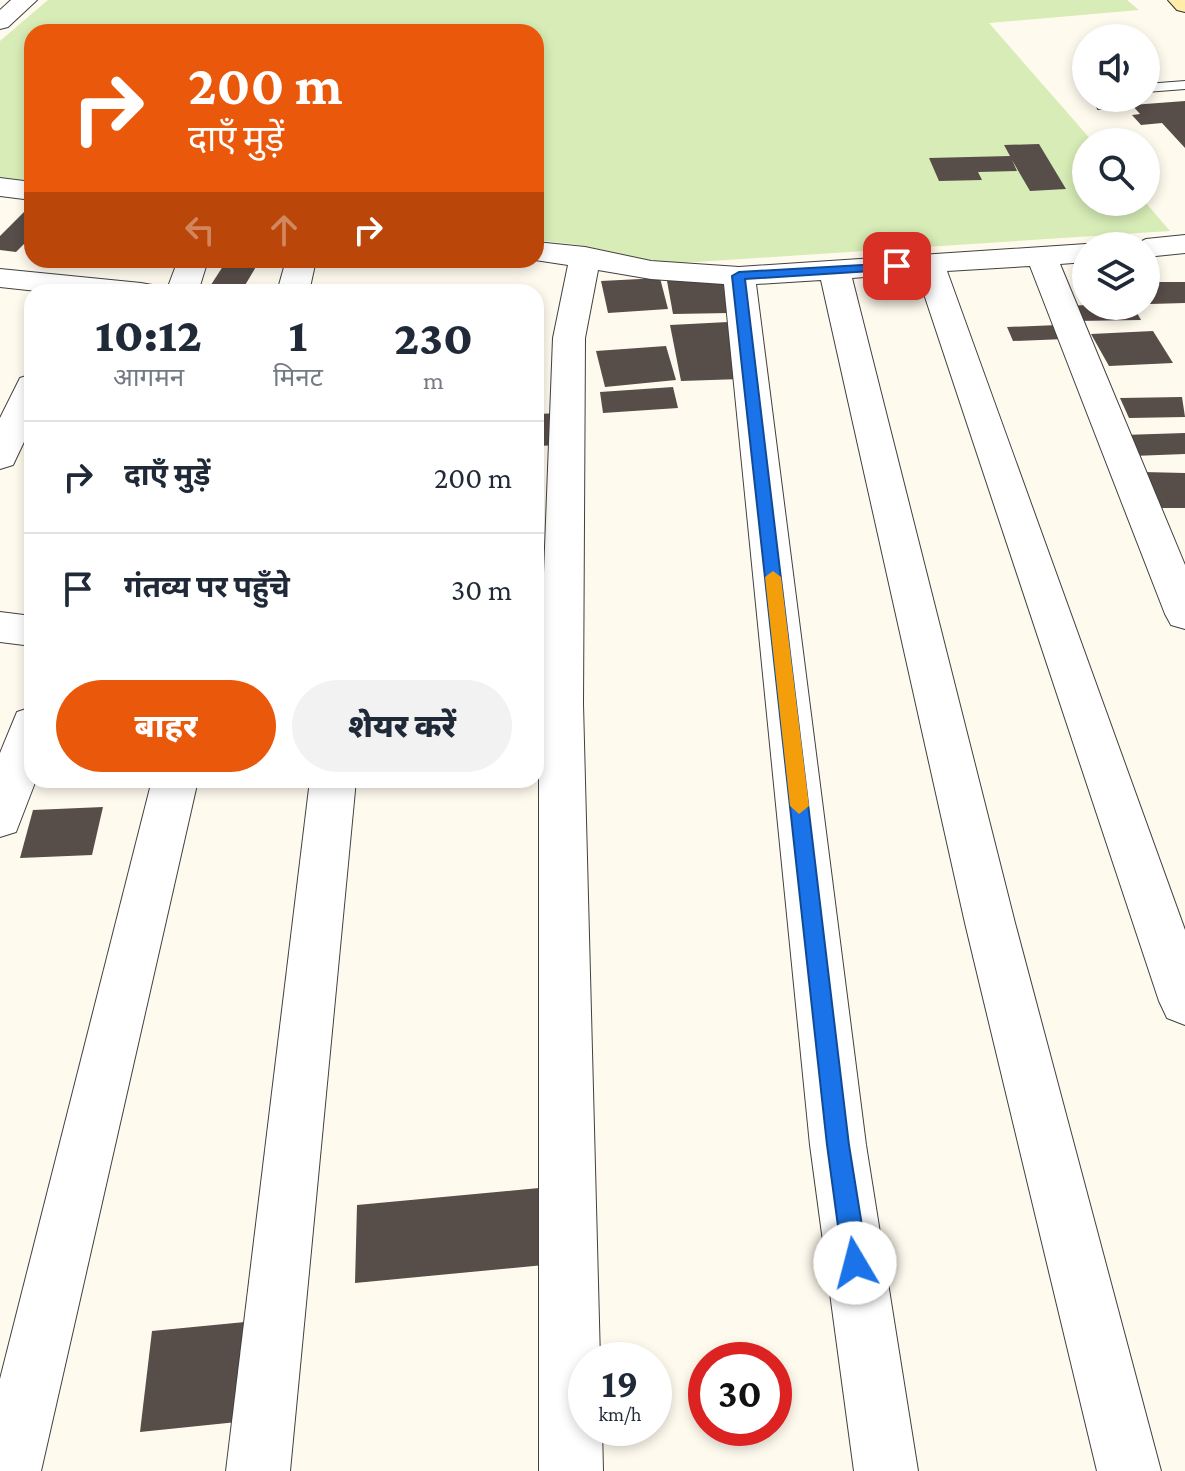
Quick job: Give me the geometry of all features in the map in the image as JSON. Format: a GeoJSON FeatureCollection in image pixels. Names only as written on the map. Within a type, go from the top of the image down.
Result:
{"type":"FeatureCollection","features":[{"type":"Feature","properties":{"kind":"main road"},"geometry":{"type":"LineString","coordinates":[[1180,0],[1185,5]]}},
{"type":"Feature","properties":{"kind":"street"},"geometry":{"type":"LineString","coordinates":[[0,22],[25,0]]}},
{"type":"Feature","properties":{"kind":"street"},"geometry":{"type":"LineString","coordinates":[[0,187],[24,190]]}},
{"type":"Feature","properties":{"kind":"street"},"geometry":{"type":"LineString","coordinates":[[544,252],[585,256],[651,270],[739,276],[1072,254]]}},
{"type":"Feature","properties":{"kind":"street"},"geometry":{"type":"LineString","coordinates":[[571,1471],[548,702],[552,336],[585,256]]}},
{"type":"Feature","properties":{"kind":"street"},"geometry":{"type":"LineString","coordinates":[[1041,256],[1185,614]]}},
{"type":"Feature","properties":{"kind":"street"},"geometry":{"type":"LineString","coordinates":[[929,264],[1185,1001]]}},
{"type":"Feature","properties":{"kind":"street"},"geometry":{"type":"LineString","coordinates":[[835,271],[990,923],[1129,1471]]}},
{"type":"Feature","properties":{"kind":"street"},"geometry":{"type":"LineString","coordinates":[[739,276],[838,1145],[886,1471]]}},
{"type":"Feature","properties":{"kind":"street"},"geometry":{"type":"LineString","coordinates":[[0,278],[34,284]]}},
{"type":"Feature","properties":{"kind":"street"},"geometry":{"type":"LineString","coordinates":[[0,457],[19,395]]}},
{"type":"Feature","properties":{"kind":"street"},"geometry":{"type":"LineString","coordinates":[[0,627],[24,630]]}},
{"type":"Feature","properties":{"kind":"street"},"geometry":{"type":"LineString","coordinates":[[0,818],[24,748]]}},
{"type":"Feature","properties":{"kind":"street"},"geometry":{"type":"LineString","coordinates":[[9,1471],[173,788]]}},
{"type":"Feature","properties":{"kind":"street"},"geometry":{"type":"LineString","coordinates":[[258,1471],[332,788]]}},
{"type":"Feature","properties":{"kind":"lane"},"geometry":{"type":"LineString","coordinates":[[1160,87],[1185,85]]}},
{"type":"Feature","properties":{"kind":"green space"},"geometry":{"type":"Polygon","coordinates":[[[48,0],[1127,0],[1139,10],[989,23],[1081,128],[1072,128],[1072,216],[1157,216],[1170,231],[1072,232],[1072,237],[666,264],[579,245],[544,241],[544,24],[24,24],[24,180],[0,177],[0,41],[48,0]]]}},
{"type":"Feature","properties":{"kind":"building"},"geometry":{"type":"Polygon","coordinates":[[[1185,101],[1185,148],[1162,123],[1141,125],[1132,115],[1160,112],[1160,103],[1185,101]]]}},
{"type":"Feature","properties":{"kind":"building"},"geometry":{"type":"Polygon","coordinates":[[[1039,144],[1066,189],[1030,191],[1012,160],[1017,171],[978,172],[982,180],[939,181],[929,158],[1010,156],[1004,145],[1039,144]]]}},
{"type":"Feature","properties":{"kind":"building"},"geometry":{"type":"Polygon","coordinates":[[[24,212],[24,244],[16,252],[0,250],[0,236],[24,212]]]}},
{"type":"Feature","properties":{"kind":"building"},"geometry":{"type":"Polygon","coordinates":[[[222,268],[255,268],[246,284],[212,284],[222,268]]]}},
{"type":"Feature","properties":{"kind":"building"},"geometry":{"type":"Polygon","coordinates":[[[660,278],[668,309],[608,313],[601,281],[660,278]]]}},
{"type":"Feature","properties":{"kind":"building"},"geometry":{"type":"Polygon","coordinates":[[[723,279],[730,313],[673,314],[667,281],[723,279]]]}},
{"type":"Feature","properties":{"kind":"building"},"geometry":{"type":"Polygon","coordinates":[[[1160,282],[1185,282],[1185,303],[1160,304],[1160,282]]]}},
{"type":"Feature","properties":{"kind":"building"},"geometry":{"type":"Polygon","coordinates":[[[728,322],[741,379],[681,381],[670,325],[728,322]]]}},
{"type":"Feature","properties":{"kind":"building"},"geometry":{"type":"Polygon","coordinates":[[[1058,325],[1065,339],[1013,341],[1007,327],[1058,325]]]}},
{"type":"Feature","properties":{"kind":"building"},"geometry":{"type":"Polygon","coordinates":[[[1153,331],[1173,363],[1109,366],[1091,334],[1153,331]]]}},
{"type":"Feature","properties":{"kind":"building"},"geometry":{"type":"Polygon","coordinates":[[[666,346],[676,380],[605,387],[596,351],[666,346]]]}},
{"type":"Feature","properties":{"kind":"building"},"geometry":{"type":"Polygon","coordinates":[[[673,387],[678,408],[603,413],[600,392],[673,387]]]}},
{"type":"Feature","properties":{"kind":"building"},"geometry":{"type":"Polygon","coordinates":[[[1182,397],[1185,417],[1129,418],[1120,398],[1182,397]]]}},
{"type":"Feature","properties":{"kind":"building"},"geometry":{"type":"Polygon","coordinates":[[[562,413],[563,445],[544,446],[544,414],[562,413]]]}},
{"type":"Feature","properties":{"kind":"building"},"geometry":{"type":"Polygon","coordinates":[[[1185,433],[1185,454],[1133,456],[1123,435],[1185,433]]]}},
{"type":"Feature","properties":{"kind":"building"},"geometry":{"type":"Polygon","coordinates":[[[1143,472],[1185,473],[1185,508],[1157,508],[1143,472]]]}},
{"type":"Feature","properties":{"kind":"building"},"geometry":{"type":"Polygon","coordinates":[[[103,807],[92,855],[20,858],[33,810],[103,807]]]}},
{"type":"Feature","properties":{"kind":"building"},"geometry":{"type":"Polygon","coordinates":[[[539,1188],[544,1265],[355,1283],[357,1205],[539,1188]]]}},
{"type":"Feature","properties":{"kind":"building"},"geometry":{"type":"Polygon","coordinates":[[[245,1322],[237,1422],[140,1432],[152,1331],[245,1322]]]}},
{"type":"Feature","properties":{"kind":"slow traffic"},"geometry":{"type":"LineString","coordinates":[[773,577],[799,806]]}},
{"type":"Feature","properties":{"kind":"route"},"geometry":{"type":"LineString","coordinates":[[855,1263],[838,1145],[739,276],[897,266]]}}]}
